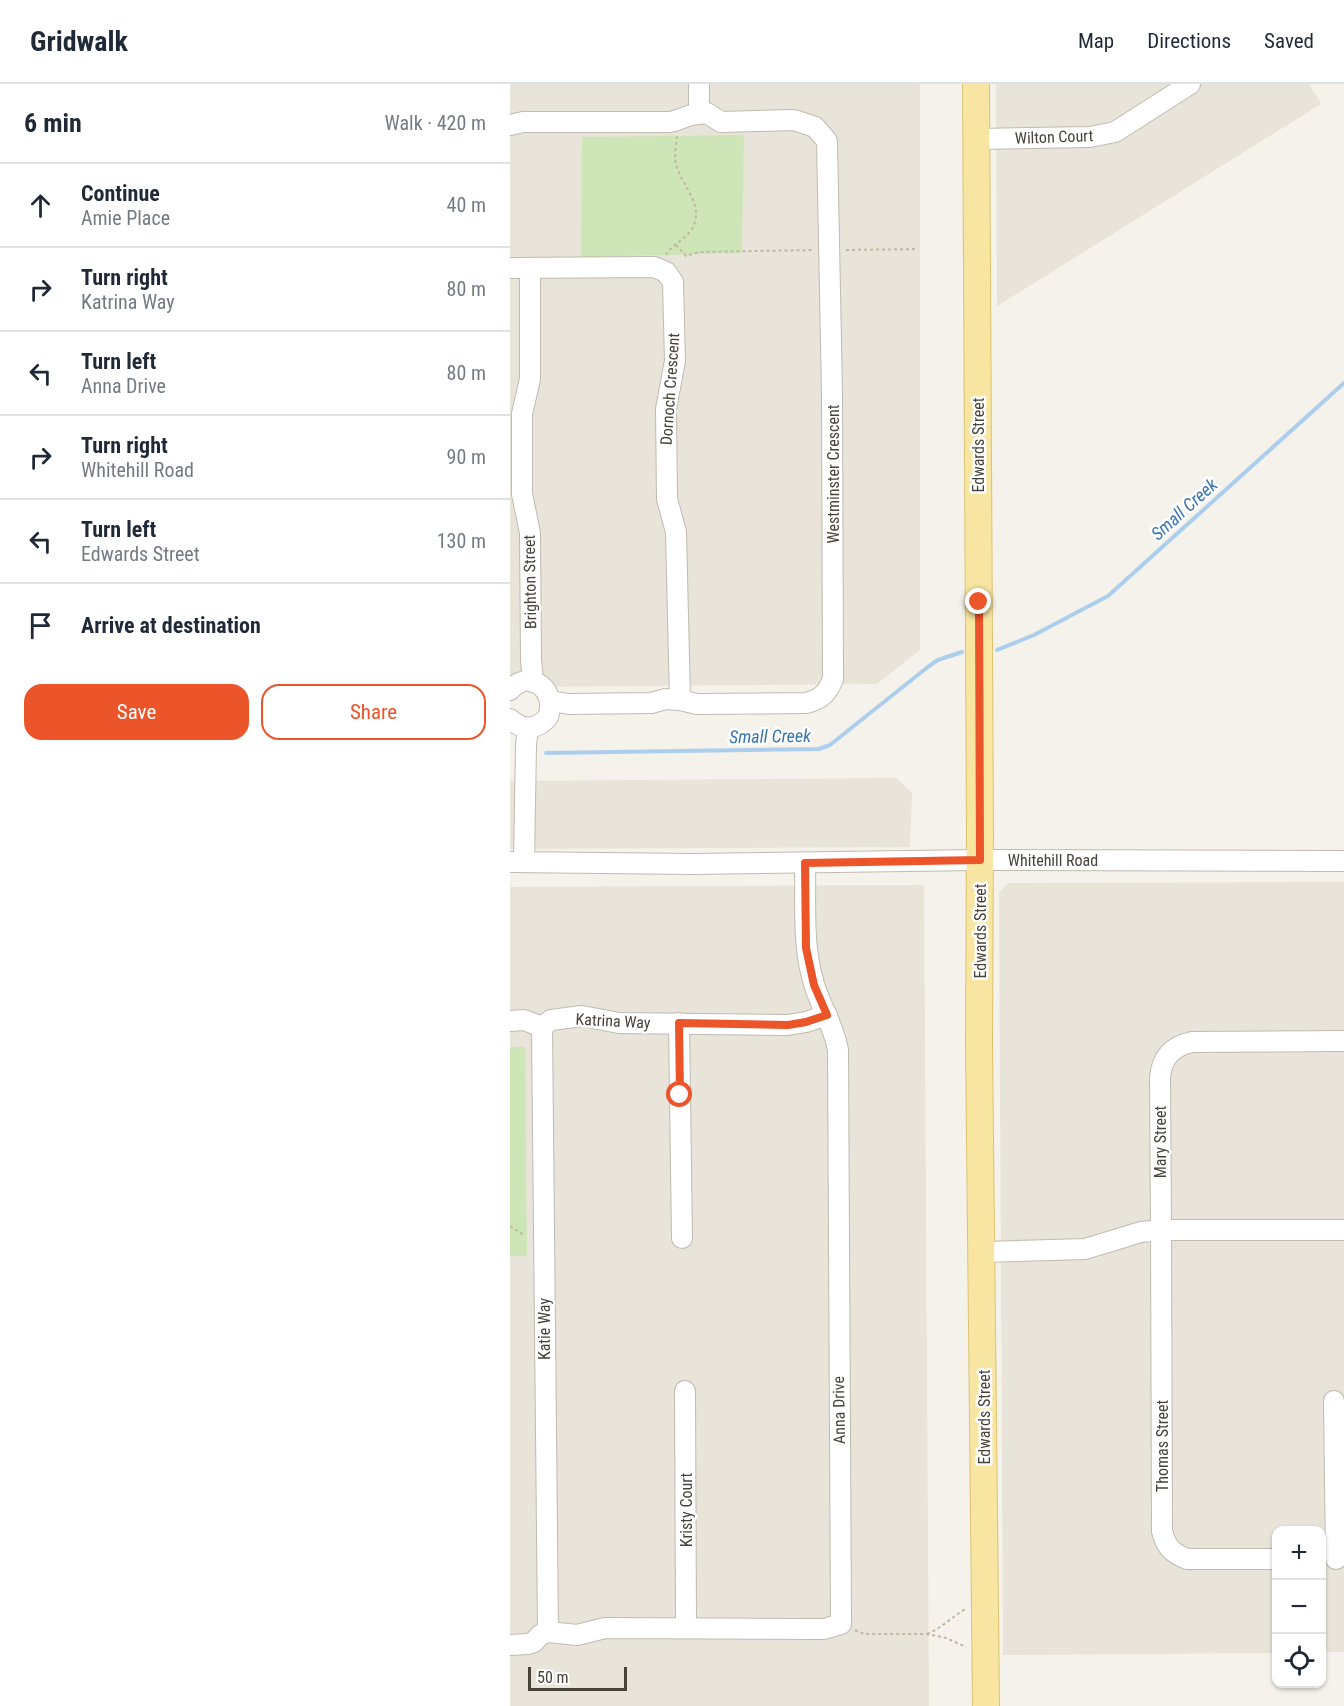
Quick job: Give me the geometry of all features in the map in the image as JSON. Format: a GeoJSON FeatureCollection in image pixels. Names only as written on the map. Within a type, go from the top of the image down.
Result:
{"type":"FeatureCollection","features":[{"type":"Feature","properties":{"kind":"main road","name":"Edwards Street"},"geometry":{"type":"LineString","coordinates":[[976,84],[979,1043],[986,1706]]}},
{"type":"Feature","properties":{"kind":"street"},"geometry":{"type":"LineString","coordinates":[[510,125],[523,122],[680,121],[692,114],[699,114],[699,84]]}},
{"type":"Feature","properties":{"kind":"street","name":"Wilton Court"},"geometry":{"type":"LineString","coordinates":[[975,139],[1090,137],[1115,132],[1190,84]]}},
{"type":"Feature","properties":{"kind":"street","name":"Westminster Crescent"},"geometry":{"type":"LineString","coordinates":[[551,701],[569,704],[651,703],[666,699],[697,704],[806,703],[820,699],[829,690],[833,680],[827,141],[815,127],[794,120],[721,122],[707,113],[699,114]]}},
{"type":"Feature","properties":{"kind":"street","name":"Dornoch Crescent"},"geometry":{"type":"LineString","coordinates":[[520,268],[654,267],[666,272],[673,282],[675,361],[666,409],[667,499],[676,532],[680,700]]}},
{"type":"Feature","properties":{"kind":"street","name":"Brighton Street"},"geometry":{"type":"LineString","coordinates":[[520,268],[530,379],[522,414],[522,494],[530,532],[533,682]]}},
{"type":"Feature","properties":{"kind":"street"},"geometry":{"type":"LineString","coordinates":[[510,690],[519,683],[533,682],[545,689],[551,701],[548,717],[536,727],[516,725],[510,719]]}},
{"type":"Feature","properties":{"kind":"street"},"geometry":{"type":"LineString","coordinates":[[517,862],[528,728]]}},
{"type":"Feature","properties":{"kind":"street","name":"Whitehill Road"},"geometry":{"type":"LineString","coordinates":[[517,862],[1344,861]]}},
{"type":"Feature","properties":{"kind":"street","name":"Anna Drive"},"geometry":{"type":"LineString","coordinates":[[805,863],[806,948],[814,985],[834,1030],[838,1050],[842,1624]]}},
{"type":"Feature","properties":{"kind":"street","name":"Katrina Way"},"geometry":{"type":"LineString","coordinates":[[542,1027],[550,1020],[582,1017],[619,1023],[788,1025],[827,1015]]}},
{"type":"Feature","properties":{"kind":"street"},"geometry":{"type":"LineString","coordinates":[[510,1021],[524,1020],[542,1027]]}},
{"type":"Feature","properties":{"kind":"street"},"geometry":{"type":"LineString","coordinates":[[679,1023],[682,1238]]}},
{"type":"Feature","properties":{"kind":"street","name":"Katie Way"},"geometry":{"type":"LineString","coordinates":[[542,1027],[548,1632]]}},
{"type":"Feature","properties":{"kind":"street","name":"Mary Street"},"geometry":{"type":"LineString","coordinates":[[1161,1230],[1160,1077],[1161,1064],[1168,1055],[1175,1048],[1192,1042],[1344,1041]]}},
{"type":"Feature","properties":{"kind":"street"},"geometry":{"type":"LineString","coordinates":[[983,1252],[1085,1249],[1142,1232],[1161,1230],[1344,1230]]}},
{"type":"Feature","properties":{"kind":"street","name":"Thomas Street"},"geometry":{"type":"LineString","coordinates":[[1161,1230],[1162,1531],[1165,1542],[1168,1549],[1175,1555],[1187,1559],[1272,1559]]}},
{"type":"Feature","properties":{"kind":"street","name":"Kristy Court"},"geometry":{"type":"LineString","coordinates":[[685,1391],[686,1628]]}},
{"type":"Feature","properties":{"kind":"street"},"geometry":{"type":"LineString","coordinates":[[1334,1401],[1334,1559]]}},
{"type":"Feature","properties":{"kind":"street"},"geometry":{"type":"LineString","coordinates":[[510,1645],[528,1644],[534,1642],[540,1635],[556,1631],[566,1635],[577,1635],[604,1628],[824,1629],[842,1624]]}},
{"type":"Feature","properties":{"kind":"path"},"geometry":{"type":"LineString","coordinates":[[664,257],[667,251],[694,226],[696,217],[688,189],[675,161],[677,131]]}},
{"type":"Feature","properties":{"kind":"path"},"geometry":{"type":"LineString","coordinates":[[676,244],[686,256],[699,252],[749,251]]}},
{"type":"Feature","properties":{"kind":"path"},"geometry":{"type":"LineString","coordinates":[[510,1226],[524,1234]]}},
{"type":"Feature","properties":{"kind":"path"},"geometry":{"type":"LineString","coordinates":[[927,1634],[943,1626],[966,1608],[985,1603]]}},
{"type":"Feature","properties":{"kind":"path"},"geometry":{"type":"LineString","coordinates":[[842,1624],[864,1634],[927,1634],[946,1638],[986,1656]]}},
{"type":"Feature","properties":{"kind":"shaded area"},"geometry":{"type":"Polygon","coordinates":[[[510,84],[920,84],[920,650],[877,684],[510,687],[510,84]]]}},
{"type":"Feature","properties":{"kind":"shaded area"},"geometry":{"type":"Polygon","coordinates":[[[996,84],[1309,84],[1321,104],[997,306],[996,84]]]}},
{"type":"Feature","properties":{"kind":"shaded area"},"geometry":{"type":"Polygon","coordinates":[[[896,778],[912,793],[910,847],[510,849],[510,781],[896,778]]]}},
{"type":"Feature","properties":{"kind":"shaded area"},"geometry":{"type":"Polygon","coordinates":[[[1344,882],[1344,1652],[1326,1652],[1326,1526],[1272,1526],[1272,1653],[1003,1655],[999,893],[1008,883],[1344,882]]]}},
{"type":"Feature","properties":{"kind":"shaded area"},"geometry":{"type":"Polygon","coordinates":[[[924,885],[929,1706],[510,1706],[510,887],[924,885]]]}},
{"type":"Feature","properties":{"kind":"green space"},"geometry":{"type":"Polygon","coordinates":[[[744,135],[742,253],[581,257],[582,137],[744,135]]]}},
{"type":"Feature","properties":{"kind":"green space"},"geometry":{"type":"Polygon","coordinates":[[[510,1047],[525,1047],[527,1256],[510,1256],[510,1047]]]}},
{"type":"Feature","properties":{"kind":"waterway","name":"Small Creek"},"geometry":{"type":"LineString","coordinates":[[997,650],[1034,635],[1108,596],[1344,383]]}},
{"type":"Feature","properties":{"kind":"waterway","name":"Small Creek"},"geometry":{"type":"LineString","coordinates":[[546,753],[819,749],[830,745],[929,666],[938,660],[962,652]]}},
{"type":"Feature","properties":{"kind":"route"},"geometry":{"type":"LineString","coordinates":[[680,1095],[679,1023],[788,1025],[827,1015],[814,985],[806,948],[805,863],[980,860],[979,602]]}}]}
